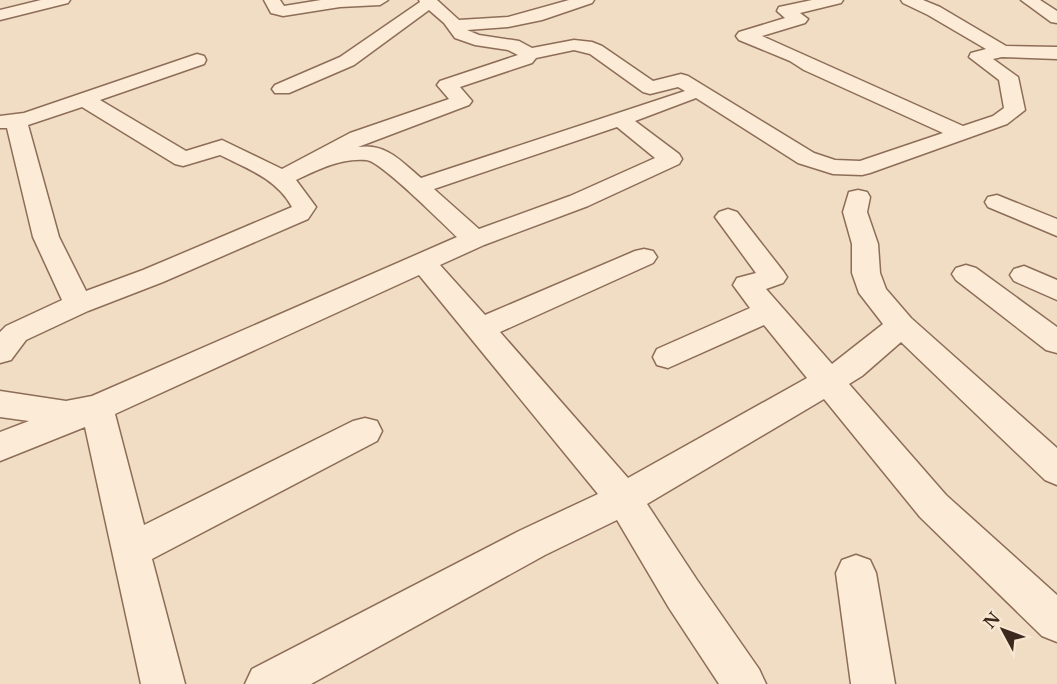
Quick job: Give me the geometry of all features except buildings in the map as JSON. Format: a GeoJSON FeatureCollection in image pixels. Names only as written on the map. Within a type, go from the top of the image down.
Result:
{"type":"FeatureCollection","features":[{"type":"Feature","properties":{"kind":"street"},"geometry":{"type":"LineString","coordinates":[[0,15],[62,0]]}},
{"type":"Feature","properties":{"kind":"street"},"geometry":{"type":"LineString","coordinates":[[272,0],[277,9],[283,11],[340,2],[380,0]]}},
{"type":"Feature","properties":{"kind":"street"},"geometry":{"type":"LineString","coordinates":[[455,25],[508,22],[536,16],[586,0]]}},
{"type":"Feature","properties":{"kind":"street"},"geometry":{"type":"LineString","coordinates":[[835,0],[784,11],[799,19],[745,36],[797,57],[811,66],[962,133]]}},
{"type":"Feature","properties":{"kind":"street"},"geometry":{"type":"LineString","coordinates":[[909,0],[934,11],[1002,51]]}},
{"type":"Feature","properties":{"kind":"street"},"geometry":{"type":"LineString","coordinates":[[1029,0],[1057,18]]}},
{"type":"Feature","properties":{"kind":"street"},"geometry":{"type":"LineString","coordinates":[[282,89],[347,61],[428,1],[455,25],[461,34],[475,40],[513,45],[530,54]]}},
{"type":"Feature","properties":{"kind":"street"},"geometry":{"type":"LineString","coordinates":[[340,2],[384,35]]}},
{"type":"Feature","properties":{"kind":"street"},"geometry":{"type":"LineString","coordinates":[[281,178],[322,159],[358,138],[462,101],[447,85],[525,59],[530,54],[574,45],[586,46],[613,61],[650,88],[681,80],[806,158],[833,166],[862,168],[1000,120],[1016,110],[1008,77],[978,57],[1002,51],[1057,53]]}},
{"type":"Feature","properties":{"kind":"street"},"geometry":{"type":"LineString","coordinates":[[78,304],[45,237],[8,121],[27,119],[197,60]]}},
{"type":"Feature","properties":{"kind":"street"},"geometry":{"type":"LineString","coordinates":[[418,187],[700,92]]}},
{"type":"Feature","properties":{"kind":"street"},"geometry":{"type":"LineString","coordinates":[[0,352],[16,333],[78,304],[153,276],[299,214],[304,207],[301,199],[281,178],[222,147],[183,159],[85,100]]}},
{"type":"Feature","properties":{"kind":"street"},"geometry":{"type":"LineString","coordinates":[[0,447],[97,408],[475,239],[579,201],[671,159],[620,118]]}},
{"type":"Feature","properties":{"kind":"street"},"geometry":{"type":"LineString","coordinates":[[322,159],[372,152],[418,187],[475,239]]}},
{"type":"Feature","properties":{"kind":"street"},"geometry":{"type":"LineString","coordinates":[[858,197],[855,212],[865,244],[866,273],[873,293],[901,325],[1057,470]]}},
{"type":"Feature","properties":{"kind":"street"},"geometry":{"type":"LineString","coordinates":[[997,202],[1057,228]]}},
{"type":"Feature","properties":{"kind":"street"},"geometry":{"type":"LineString","coordinates":[[728,218],[772,278],[747,285],[933,506],[1057,622]]}},
{"type":"Feature","properties":{"kind":"street"},"geometry":{"type":"LineString","coordinates":[[480,329],[644,257]]}},
{"type":"Feature","properties":{"kind":"street"},"geometry":{"type":"LineString","coordinates":[[423,262],[624,499],[683,594],[744,684]]}},
{"type":"Feature","properties":{"kind":"street"},"geometry":{"type":"LineString","coordinates":[[966,274],[1057,342]]}},
{"type":"Feature","properties":{"kind":"street"},"geometry":{"type":"LineString","coordinates":[[1024,274],[1057,291]]}},
{"type":"Feature","properties":{"kind":"street"},"geometry":{"type":"LineString","coordinates":[[668,357],[769,311]]}},
{"type":"Feature","properties":{"kind":"street"},"geometry":{"type":"LineString","coordinates":[[267,684],[532,543],[624,499],[851,368],[901,325]]}},
{"type":"Feature","properties":{"kind":"street"},"geometry":{"type":"LineString","coordinates":[[0,404],[66,414],[97,408]]}},
{"type":"Feature","properties":{"kind":"street"},"geometry":{"type":"LineString","coordinates":[[97,408],[162,684]]}},
{"type":"Feature","properties":{"kind":"street"},"geometry":{"type":"LineString","coordinates":[[130,551],[365,431]]}},
{"type":"Feature","properties":{"kind":"street"},"geometry":{"type":"LineString","coordinates":[[856,573],[873,684]]}}]}
